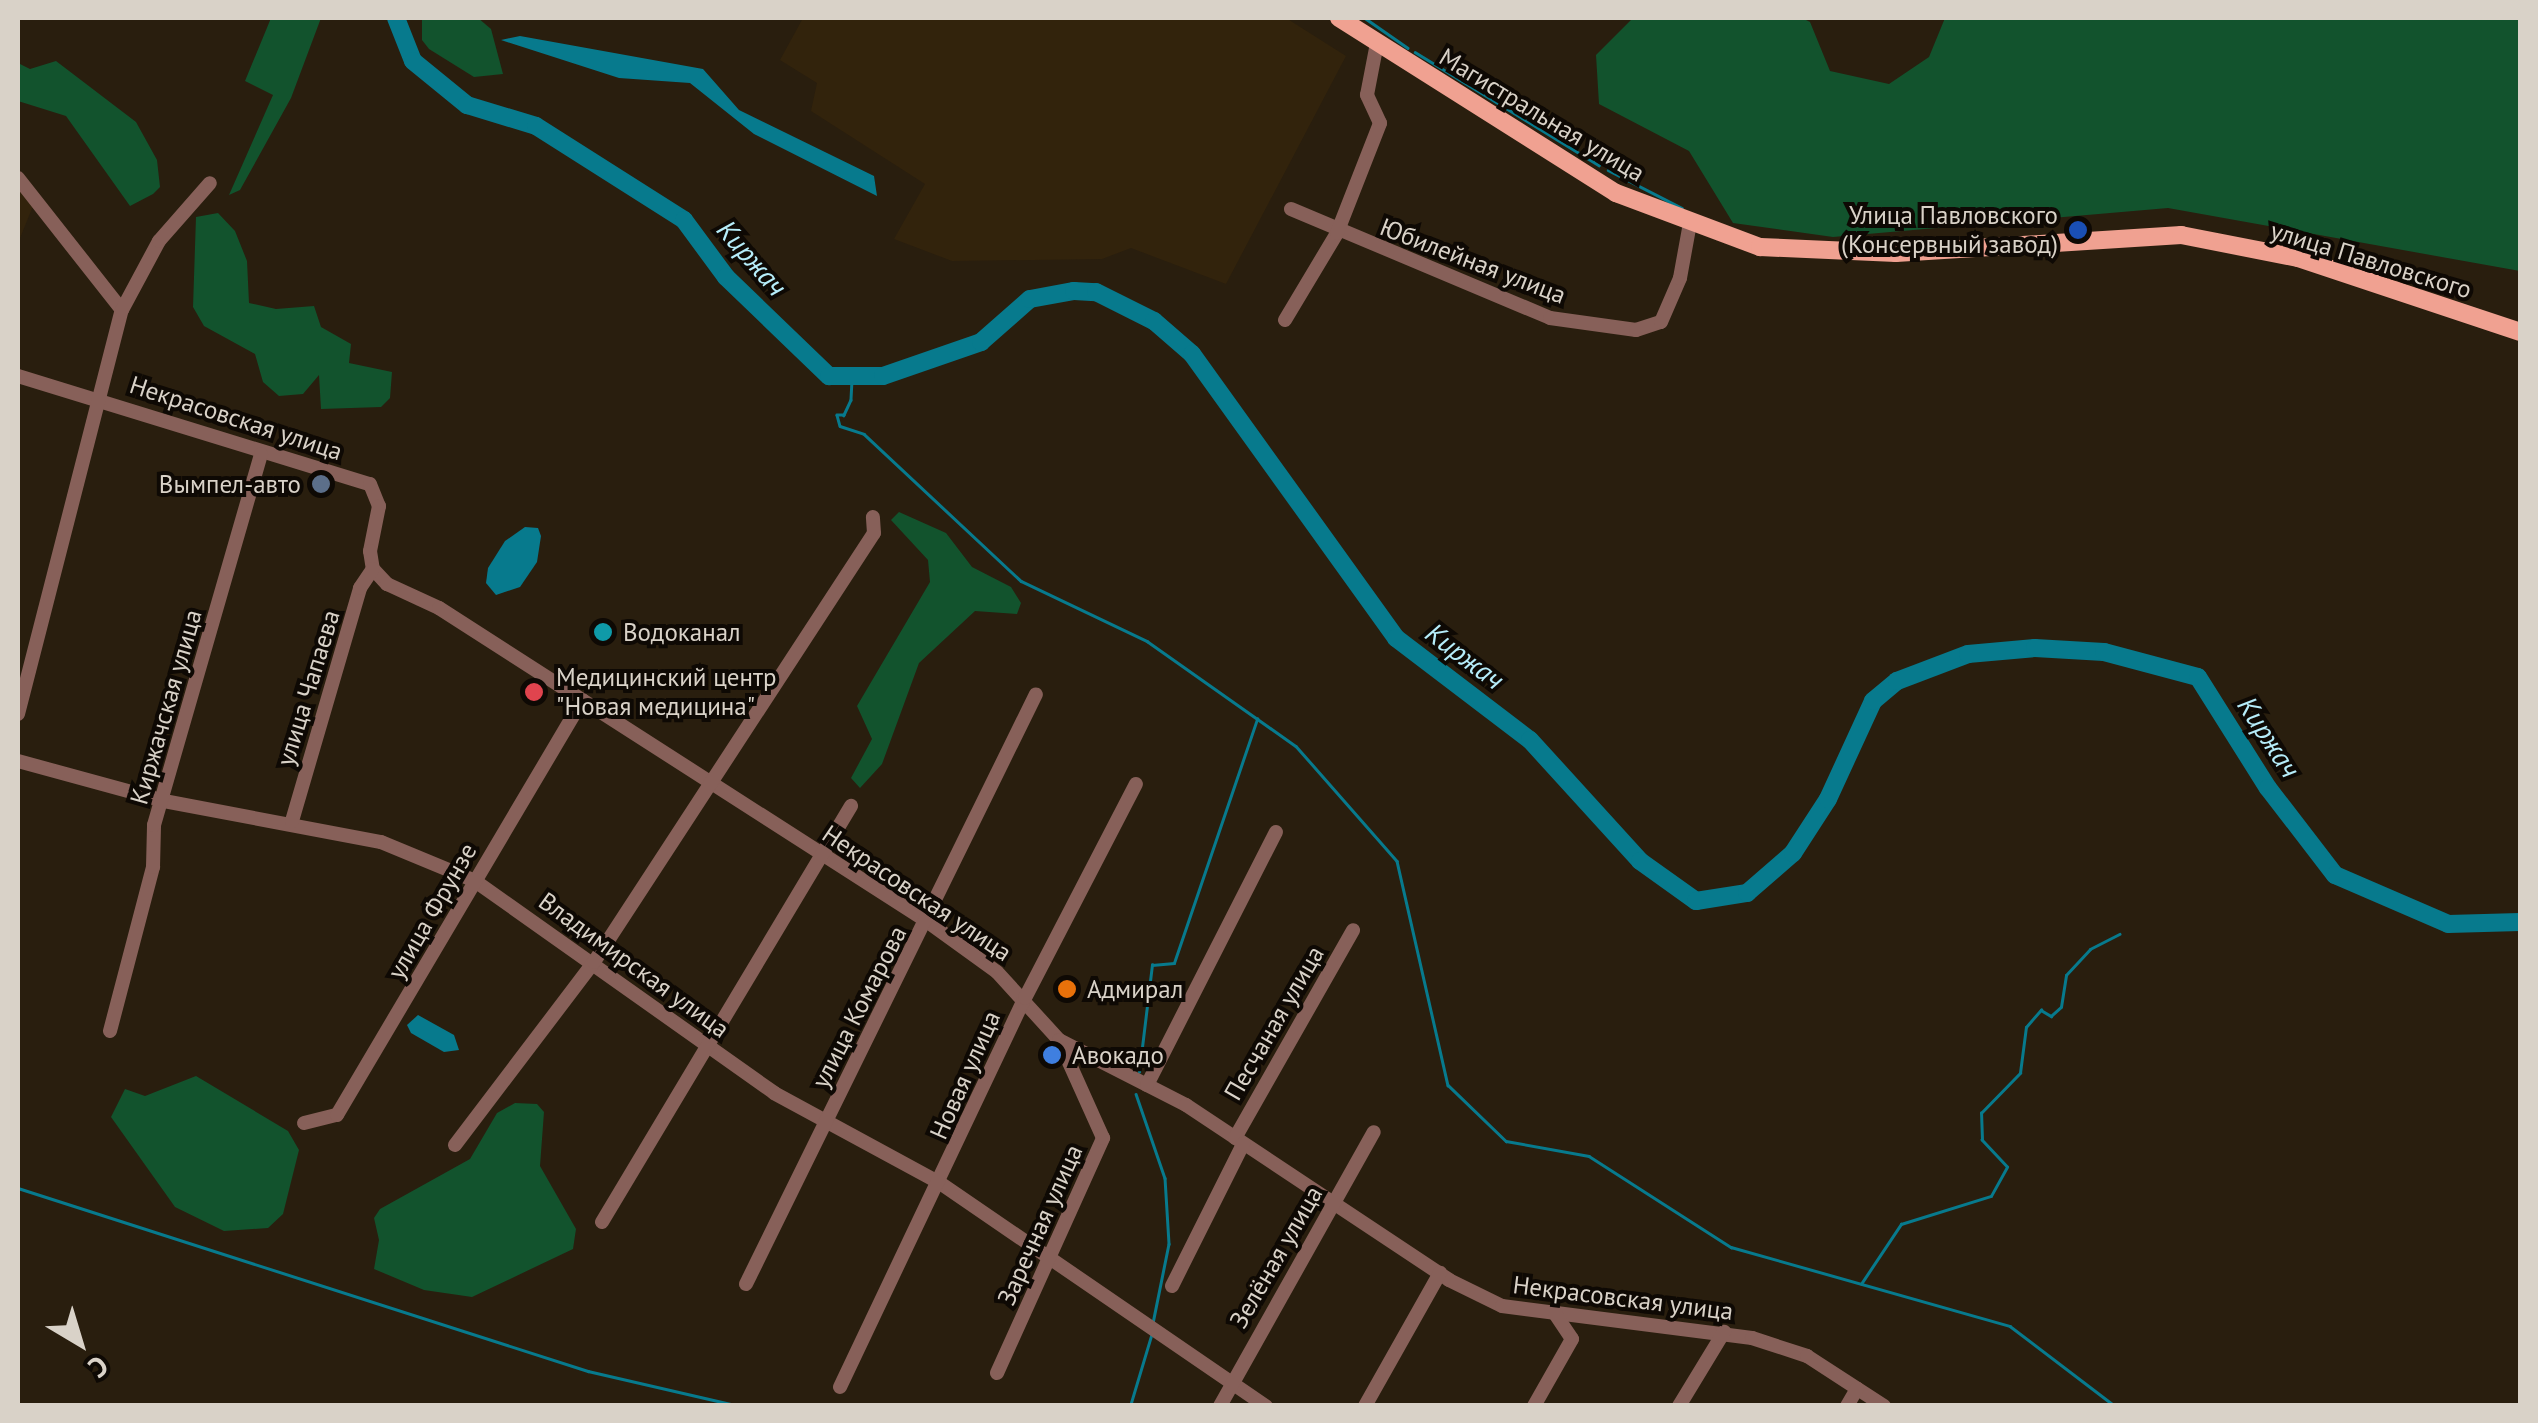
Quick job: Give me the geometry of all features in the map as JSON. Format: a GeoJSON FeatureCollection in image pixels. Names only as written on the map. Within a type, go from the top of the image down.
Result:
{"type":"FeatureCollection","features":[{"type":"Feature","properties":{"kind":"main road","name":"Магистральная улица"},"geometry":{"type":"LineString","coordinates":[[1339,18],[1616,193],[1760,247],[1907,252]]}},
{"type":"Feature","properties":{"kind":"main road","name":"улица Павловского"},"geometry":{"type":"LineString","coordinates":[[1907,252],[2180,235],[2298,258],[2520,332]]}},
{"type":"Feature","properties":{"kind":"street"},"geometry":{"type":"LineString","coordinates":[[1285,320],[1338,233],[1380,123],[1367,95],[1378,43]]}},
{"type":"Feature","properties":{"kind":"street"},"geometry":{"type":"LineString","coordinates":[[18,178],[122,310]]}},
{"type":"Feature","properties":{"kind":"street"},"geometry":{"type":"LineString","coordinates":[[18,714],[122,310],[159,241],[210,183]]}},
{"type":"Feature","properties":{"kind":"street","name":"Юбилейная улица"},"geometry":{"type":"LineString","coordinates":[[1291,208],[1338,233],[1550,318],[1636,330],[1661,322],[1680,278],[1690,223]]}},
{"type":"Feature","properties":{"kind":"street","name":"Некрасовская улица"},"geometry":{"type":"LineString","coordinates":[[18,376],[100,398],[261,454],[370,484],[379,506],[373,569],[387,584],[439,608],[928,922],[1025,998],[1059,1040],[1147,1085],[1239,1141],[1440,1274],[1502,1306],[1724,1332],[1806,1356],[1884,1406]]}},
{"type":"Feature","properties":{"kind":"street","name":"Киржачская улица"},"geometry":{"type":"LineString","coordinates":[[110,1031],[164,802],[261,454]]}},
{"type":"Feature","properties":{"kind":"street"},"geometry":{"type":"LineString","coordinates":[[456,1145],[594,962],[874,533],[873,517]]}},
{"type":"Feature","properties":{"kind":"street","name":"улица Чапаева"},"geometry":{"type":"LineString","coordinates":[[292,822],[360,588],[373,569]]}},
{"type":"Feature","properties":{"kind":"street","name":"улица Комарова"},"geometry":{"type":"LineString","coordinates":[[746,1284],[928,922],[1036,694]]}},
{"type":"Feature","properties":{"kind":"street","name":"улица Фрунзе"},"geometry":{"type":"LineString","coordinates":[[304,1123],[337,1116],[582,700]]}},
{"type":"Feature","properties":{"kind":"street","name":"Владимирская улица"},"geometry":{"type":"LineString","coordinates":[[18,761],[164,802],[292,822],[381,842],[476,881],[594,962],[607,980],[774,1093],[828,1117],[940,1183],[1266,1406]]}},
{"type":"Feature","properties":{"kind":"street","name":"Новая улица"},"geometry":{"type":"LineString","coordinates":[[840,1386],[1025,998],[1136,784]]}},
{"type":"Feature","properties":{"kind":"street"},"geometry":{"type":"LineString","coordinates":[[602,1222],[851,806]]}},
{"type":"Feature","properties":{"kind":"street"},"geometry":{"type":"LineString","coordinates":[[1147,1085],[1276,832]]}},
{"type":"Feature","properties":{"kind":"street","name":"Песчаная улица"},"geometry":{"type":"LineString","coordinates":[[1172,1286],[1239,1141],[1353,930]]}},
{"type":"Feature","properties":{"kind":"street","name":"Заречная улица"},"geometry":{"type":"LineString","coordinates":[[997,1374],[1103,1138],[1059,1040]]}},
{"type":"Feature","properties":{"kind":"street","name":"Зелёная улица"},"geometry":{"type":"LineString","coordinates":[[1220,1406],[1228,1383],[1374,1132]]}},
{"type":"Feature","properties":{"kind":"street"},"geometry":{"type":"LineString","coordinates":[[1365,1406],[1440,1274]]}},
{"type":"Feature","properties":{"kind":"street"},"geometry":{"type":"LineString","coordinates":[[1534,1406],[1572,1338],[1556,1315]]}},
{"type":"Feature","properties":{"kind":"street"},"geometry":{"type":"LineString","coordinates":[[1679,1406],[1724,1332]]}},
{"type":"Feature","properties":{"kind":"street"},"geometry":{"type":"LineString","coordinates":[[1847,1406],[1857,1389]]}},
{"type":"Feature","properties":{"kind":"shaded area"},"geometry":{"type":"Polygon","coordinates":[[[803,18],[1286,18],[1346,56],[1226,284],[1131,248],[1102,259],[952,261],[894,239],[925,184],[811,111],[817,83],[780,60],[803,18]]]}},
{"type":"Feature","properties":{"kind":"shaded area"},"geometry":{"type":"Polygon","coordinates":[[[18,182],[35,201],[18,243],[18,182]]]}},
{"type":"Feature","properties":{"kind":"green space"},"geometry":{"type":"Polygon","coordinates":[[[271,18],[321,18],[291,98],[240,190],[229,195],[273,95],[245,81],[271,18]]]}},
{"type":"Feature","properties":{"kind":"green space"},"geometry":{"type":"Polygon","coordinates":[[[422,18],[478,18],[491,29],[503,74],[474,77],[429,49],[422,40],[422,18]]]}},
{"type":"Feature","properties":{"kind":"green space"},"geometry":{"type":"Polygon","coordinates":[[[1802,18],[1810,22],[1830,71],[1889,84],[1929,57],[1945,18],[2520,18],[2520,271],[2168,208],[1833,237],[1733,223],[1689,151],[1599,104],[1596,55],[1631,20],[1802,18]]]}},
{"type":"Feature","properties":{"kind":"green space"},"geometry":{"type":"Polygon","coordinates":[[[56,61],[136,122],[157,160],[160,187],[153,194],[130,206],[66,116],[18,101],[18,63],[30,69],[56,61]]]}},
{"type":"Feature","properties":{"kind":"green space"},"geometry":{"type":"Polygon","coordinates":[[[218,213],[235,231],[247,261],[249,303],[276,309],[314,306],[321,327],[351,344],[349,363],[392,372],[390,398],[381,407],[321,409],[319,375],[303,394],[279,396],[263,382],[255,354],[204,326],[193,307],[196,217],[218,213]]]}},
{"type":"Feature","properties":{"kind":"green space"},"geometry":{"type":"Polygon","coordinates":[[[899,512],[946,533],[972,567],[1011,587],[1021,603],[1017,614],[975,611],[919,663],[882,764],[860,788],[851,778],[872,739],[857,706],[930,582],[928,560],[891,520],[899,512]]]}},
{"type":"Feature","properties":{"kind":"green space"},"geometry":{"type":"Polygon","coordinates":[[[196,1076],[288,1131],[299,1150],[283,1214],[268,1228],[224,1231],[175,1207],[111,1117],[125,1089],[145,1096],[196,1076]]]}},
{"type":"Feature","properties":{"kind":"green space"},"geometry":{"type":"Polygon","coordinates":[[[515,1103],[537,1104],[544,1112],[540,1166],[576,1229],[573,1249],[472,1297],[424,1290],[374,1269],[379,1240],[374,1218],[380,1209],[470,1159],[497,1113],[515,1103]]]}},
{"type":"Feature","properties":{"kind":"water"},"geometry":{"type":"Polygon","coordinates":[[[520,36],[703,69],[739,110],[874,176],[877,196],[754,134],[690,83],[619,78],[501,40],[520,36]]]}},
{"type":"Feature","properties":{"kind":"water"},"geometry":{"type":"Polygon","coordinates":[[[525,527],[538,528],[541,536],[537,562],[520,587],[496,595],[486,583],[488,568],[505,541],[525,527]]]}},
{"type":"Feature","properties":{"kind":"water"},"geometry":{"type":"Polygon","coordinates":[[[418,1015],[454,1035],[459,1050],[444,1052],[411,1033],[407,1025],[418,1015]]]}},
{"type":"Feature","properties":{"kind":"waterway","name":"Киржач"},"geometry":{"type":"LineString","coordinates":[[396,18],[413,61],[467,105],[536,126],[684,220],[726,277],[829,376],[883,376],[981,342],[1030,299],[1074,291],[1096,292],[1154,321],[1192,354],[1396,638],[1530,740],[1640,861],[1696,901],[1747,893],[1793,853],[1828,799],[1873,701],[1897,681],[1968,654],[2035,648],[2104,652],[2198,677],[2268,788],[2335,875],[2448,924],[2520,922]]}},
{"type":"Feature","properties":{"kind":"waterway"},"geometry":{"type":"LineString","coordinates":[[1365,18],[1408,48]]}},
{"type":"Feature","properties":{"kind":"waterway"},"geometry":{"type":"LineString","coordinates":[[1415,52],[1599,165]]}},
{"type":"Feature","properties":{"kind":"waterway"},"geometry":{"type":"LineString","coordinates":[[1608,170],[1682,208]]}},
{"type":"Feature","properties":{"kind":"waterway"},"geometry":{"type":"LineString","coordinates":[[852,380],[851,400],[844,415],[837,415],[840,426],[864,434],[1021,581],[1147,641],[1296,746],[1397,861],[1448,1085],[1506,1141],[1589,1156],[1731,1247],[2010,1326],[2115,1406]]}},
{"type":"Feature","properties":{"kind":"waterway"},"geometry":{"type":"LineString","coordinates":[[1139,1072],[1152,965],[1174,963],[1257,719]]}},
{"type":"Feature","properties":{"kind":"waterway"},"geometry":{"type":"LineString","coordinates":[[1861,1284],[1901,1224],[1991,1196],[2007,1167],[1982,1140],[1981,1113],[2020,1073],[2026,1027],[2041,1010],[2051,1016],[2061,1007],[2066,975],[2090,949],[2119,934]]}},
{"type":"Feature","properties":{"kind":"waterway"},"geometry":{"type":"LineString","coordinates":[[1136,1094],[1165,1178],[1169,1244],[1153,1323]]}},
{"type":"Feature","properties":{"kind":"waterway"},"geometry":{"type":"LineString","coordinates":[[18,1188],[588,1371],[740,1406]]}},
{"type":"Feature","properties":{"kind":"waterway"},"geometry":{"type":"LineString","coordinates":[[1130,1406],[1151,1336]]}},
{"type":"Feature","properties":{"kind":"place","name":"Улица Павловского (Консервный завод)"},"geometry":{"type":"Point","coordinates":[2078,230]}},
{"type":"Feature","properties":{"kind":"place","name":"Вымпел-авто"},"geometry":{"type":"Point","coordinates":[321,484]}},
{"type":"Feature","properties":{"kind":"place","name":"Водоканал"},"geometry":{"type":"Point","coordinates":[603,632]}},
{"type":"Feature","properties":{"kind":"place","name":"Медицинский центр \"Новая медицина\""},"geometry":{"type":"Point","coordinates":[534,692]}},
{"type":"Feature","properties":{"kind":"place","name":"Адмирал"},"geometry":{"type":"Point","coordinates":[1067,989]}},
{"type":"Feature","properties":{"kind":"place","name":"Авокадо"},"geometry":{"type":"Point","coordinates":[1052,1055]}}]}
